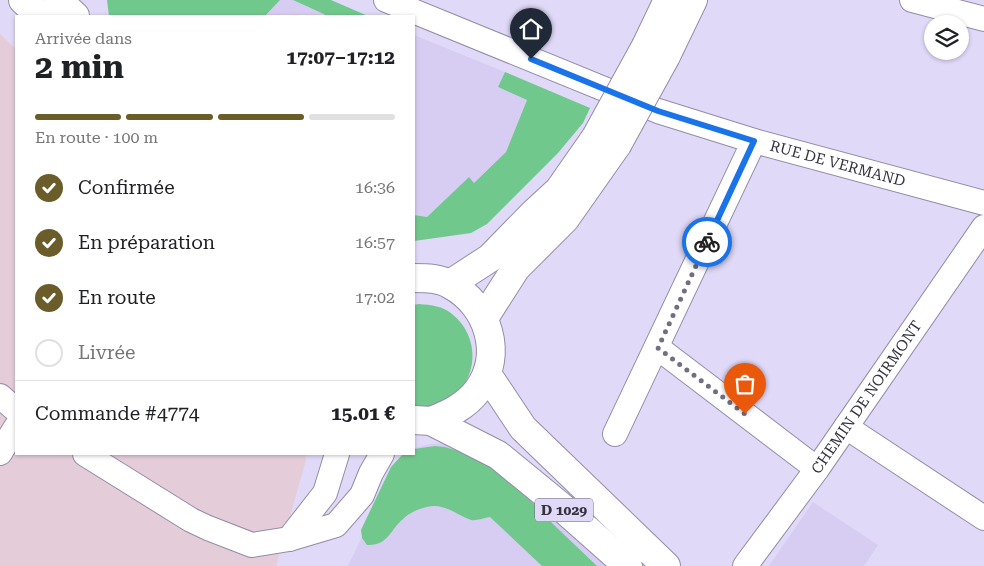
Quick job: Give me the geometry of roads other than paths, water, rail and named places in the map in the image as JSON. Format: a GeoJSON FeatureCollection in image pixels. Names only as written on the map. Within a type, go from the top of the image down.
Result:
{"type":"FeatureCollection","features":[{"type":"Feature","properties":{"kind":"main road"},"geometry":{"type":"LineString","coordinates":[[656,51],[668,0]]}},
{"type":"Feature","properties":{"kind":"main road"},"geometry":{"type":"LineString","coordinates":[[484,318],[516,268],[565,219],[656,51],[692,0]]}},
{"type":"Feature","properties":{"kind":"main road"},"geometry":{"type":"LineString","coordinates":[[39,6],[71,15]]}},
{"type":"Feature","properties":{"kind":"main road"},"geometry":{"type":"LineString","coordinates":[[450,284],[490,258],[606,141]]}},
{"type":"Feature","properties":{"kind":"main road"},"geometry":{"type":"LineString","coordinates":[[415,278],[430,278],[450,284],[469,298],[484,318],[490,336],[491,355],[487,374],[478,390],[466,403],[451,413],[422,420]]}},
{"type":"Feature","properties":{"kind":"main road"},"geometry":{"type":"LineString","coordinates":[[487,374],[523,428],[666,566]]}},
{"type":"Feature","properties":{"kind":"main road","name":"D 1029"},"geometry":{"type":"LineString","coordinates":[[422,420],[498,455],[558,504],[628,566]]}},
{"type":"Feature","properties":{"kind":"street"},"geometry":{"type":"LineString","coordinates":[[912,0],[984,19]]}},
{"type":"Feature","properties":{"kind":"street","name":"RUE DE VERMAND"},"geometry":{"type":"LineString","coordinates":[[390,1],[658,111],[754,141],[984,203]]}},
{"type":"Feature","properties":{"kind":"street"},"geometry":{"type":"LineString","coordinates":[[615,434],[658,348],[754,141]]}},
{"type":"Feature","properties":{"kind":"street","name":"CHEMIN DE NOIRMONT"},"geometry":{"type":"LineString","coordinates":[[746,566],[817,469],[984,227]]}},
{"type":"Feature","properties":{"kind":"street"},"geometry":{"type":"LineString","coordinates":[[658,348],[817,469]]}},
{"type":"Feature","properties":{"kind":"street"},"geometry":{"type":"LineString","coordinates":[[0,396],[15,409]]}},
{"type":"Feature","properties":{"kind":"street"},"geometry":{"type":"LineString","coordinates":[[846,427],[984,518]]}},
{"type":"Feature","properties":{"kind":"street"},"geometry":{"type":"LineString","coordinates":[[0,453],[15,429]]}},
{"type":"Feature","properties":{"kind":"street"},"geometry":{"type":"LineString","coordinates":[[87,455],[191,520],[252,545],[289,539],[336,525],[362,495],[371,473],[381,455]]}},
{"type":"Feature","properties":{"kind":"street"},"geometry":{"type":"LineString","coordinates":[[289,539],[325,493],[337,455]]}}]}
